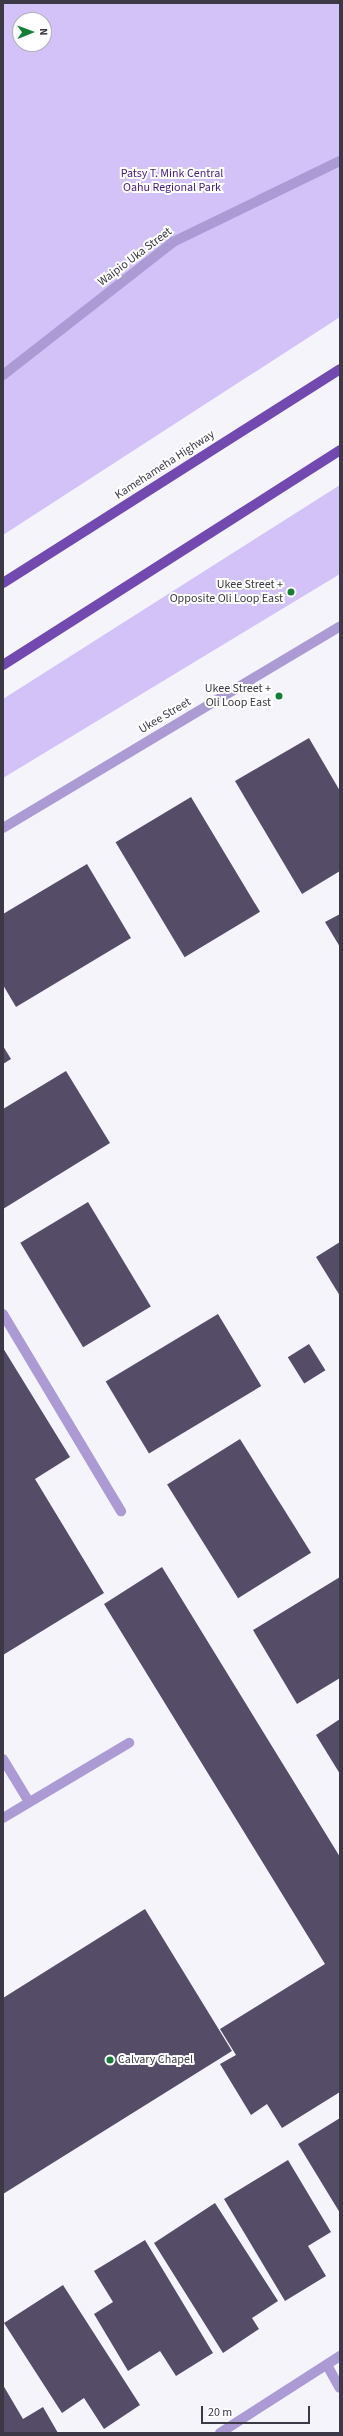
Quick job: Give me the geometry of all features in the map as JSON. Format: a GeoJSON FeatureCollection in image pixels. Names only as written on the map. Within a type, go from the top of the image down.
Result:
{"type":"FeatureCollection","features":[{"type":"Feature","properties":{"kind":"main road","name":"Kamehameha Highway"},"geometry":{"type":"LineString","coordinates":[[3,584],[340,369]]}},
{"type":"Feature","properties":{"kind":"main road"},"geometry":{"type":"LineString","coordinates":[[3,665],[340,450]]}},
{"type":"Feature","properties":{"kind":"street","name":"Waipio Uka Street"},"geometry":{"type":"LineString","coordinates":[[3,375],[173,242],[340,161]]}},
{"type":"Feature","properties":{"kind":"street","name":"Ukee Street"},"geometry":{"type":"LineString","coordinates":[[3,828],[340,626]]}},
{"type":"Feature","properties":{"kind":"street"},"geometry":{"type":"LineString","coordinates":[[3,1314],[120,1511]]}},
{"type":"Feature","properties":{"kind":"street"},"geometry":{"type":"LineString","coordinates":[[3,1818],[129,1743]]}},
{"type":"Feature","properties":{"kind":"street"},"geometry":{"type":"LineString","coordinates":[[3,1758],[29,1802]]}},
{"type":"Feature","properties":{"kind":"street"},"geometry":{"type":"LineString","coordinates":[[220,2433],[340,2356]]}},
{"type":"Feature","properties":{"kind":"street"},"geometry":{"type":"LineString","coordinates":[[327,2365],[340,2388]]}},
{"type":"Feature","properties":{"kind":"green space","name":"Patsy T. Mink Central Oahu Regional Park"},"geometry":{"type":"Polygon","coordinates":[[[3,3],[340,3],[340,317],[3,535],[3,3]]]}},
{"type":"Feature","properties":{"kind":"green space"},"geometry":{"type":"Polygon","coordinates":[[[340,485],[340,574],[3,778],[3,699],[340,485]]]}},
{"type":"Feature","properties":{"kind":"building"},"geometry":{"type":"Polygon","coordinates":[[[309,738],[340,791],[340,871],[302,894],[235,781],[309,738]]]}},
{"type":"Feature","properties":{"kind":"building"},"geometry":{"type":"Polygon","coordinates":[[[191,797],[260,912],[185,957],[116,842],[191,797]]]}},
{"type":"Feature","properties":{"kind":"building"},"geometry":{"type":"Polygon","coordinates":[[[87,864],[131,938],[16,1007],[3,985],[3,914],[87,864]]]}},
{"type":"Feature","properties":{"kind":"building"},"geometry":{"type":"Polygon","coordinates":[[[340,914],[340,947],[325,922],[340,914]]]}},
{"type":"Feature","properties":{"kind":"building"},"geometry":{"type":"Polygon","coordinates":[[[3,1046],[11,1059],[3,1064],[3,1046]]]}},
{"type":"Feature","properties":{"kind":"building"},"geometry":{"type":"Polygon","coordinates":[[[66,1071],[110,1143],[3,1209],[3,1109],[66,1071]]]}},
{"type":"Feature","properties":{"kind":"building"},"geometry":{"type":"Polygon","coordinates":[[[88,1202],[151,1307],[83,1347],[20,1243],[88,1202]]]}},
{"type":"Feature","properties":{"kind":"building"},"geometry":{"type":"Polygon","coordinates":[[[340,1242],[340,1296],[316,1257],[340,1242]]]}},
{"type":"Feature","properties":{"kind":"building"},"geometry":{"type":"Polygon","coordinates":[[[218,1314],[261,1386],[149,1453],[106,1381],[218,1314]]]}},
{"type":"Feature","properties":{"kind":"building"},"geometry":{"type":"Polygon","coordinates":[[[309,1344],[325,1370],[304,1384],[288,1357],[309,1344]]]}},
{"type":"Feature","properties":{"kind":"building"},"geometry":{"type":"Polygon","coordinates":[[[3,1348],[70,1457],[35,1479],[104,1593],[3,1655],[3,1348]]]}},
{"type":"Feature","properties":{"kind":"building"},"geometry":{"type":"Polygon","coordinates":[[[240,1439],[311,1553],[238,1598],[167,1485],[240,1439]]]}},
{"type":"Feature","properties":{"kind":"building"},"geometry":{"type":"Polygon","coordinates":[[[162,1567],[340,1857],[340,2092],[282,2128],[267,2104],[251,2115],[220,2064],[236,2055],[220,2029],[325,1964],[104,1604],[162,1567]]]}},
{"type":"Feature","properties":{"kind":"building"},"geometry":{"type":"Polygon","coordinates":[[[340,1577],[340,1678],[297,1704],[253,1630],[340,1577]]]}},
{"type":"Feature","properties":{"kind":"building"},"geometry":{"type":"Polygon","coordinates":[[[340,1719],[340,1774],[316,1735],[340,1719]]]}},
{"type":"Feature","properties":{"kind":"building","name":"Calvary Chapel"},"geometry":{"type":"Polygon","coordinates":[[[145,1909],[232,2051],[3,2194],[3,1998],[145,1909]]]}},
{"type":"Feature","properties":{"kind":"building"},"geometry":{"type":"Polygon","coordinates":[[[340,2118],[340,2213],[298,2144],[340,2118]]]}},
{"type":"Feature","properties":{"kind":"building"},"geometry":{"type":"Polygon","coordinates":[[[288,2160],[331,2232],[308,2246],[326,2276],[285,2301],[224,2199],[288,2160]]]}},
{"type":"Feature","properties":{"kind":"building"},"geometry":{"type":"Polygon","coordinates":[[[215,2203],[278,2301],[252,2318],[259,2329],[223,2353],[154,2243],[215,2203]]]}},
{"type":"Feature","properties":{"kind":"building"},"geometry":{"type":"Polygon","coordinates":[[[145,2240],[213,2353],[176,2376],[160,2351],[128,2371],[94,2314],[113,2302],[94,2271],[145,2240]]]}},
{"type":"Feature","properties":{"kind":"building"},"geometry":{"type":"Polygon","coordinates":[[[63,2285],[140,2405],[104,2429],[84,2398],[62,2413],[4,2323],[63,2285]]]}},
{"type":"Feature","properties":{"kind":"building"},"geometry":{"type":"Polygon","coordinates":[[[3,2385],[23,2419],[43,2407],[58,2433],[3,2433],[3,2385]]]}},
{"type":"Feature","properties":{"kind":"place","name":"Ukee Street + Opposite Oli Loop East"},"geometry":{"type":"Point","coordinates":[291,592]}},
{"type":"Feature","properties":{"kind":"place","name":"Ukee Street + Oli Loop East"},"geometry":{"type":"Point","coordinates":[279,696]}},
{"type":"Feature","properties":{"kind":"place","name":"Calvary Chapel"},"geometry":{"type":"Point","coordinates":[110,2060]}}]}
